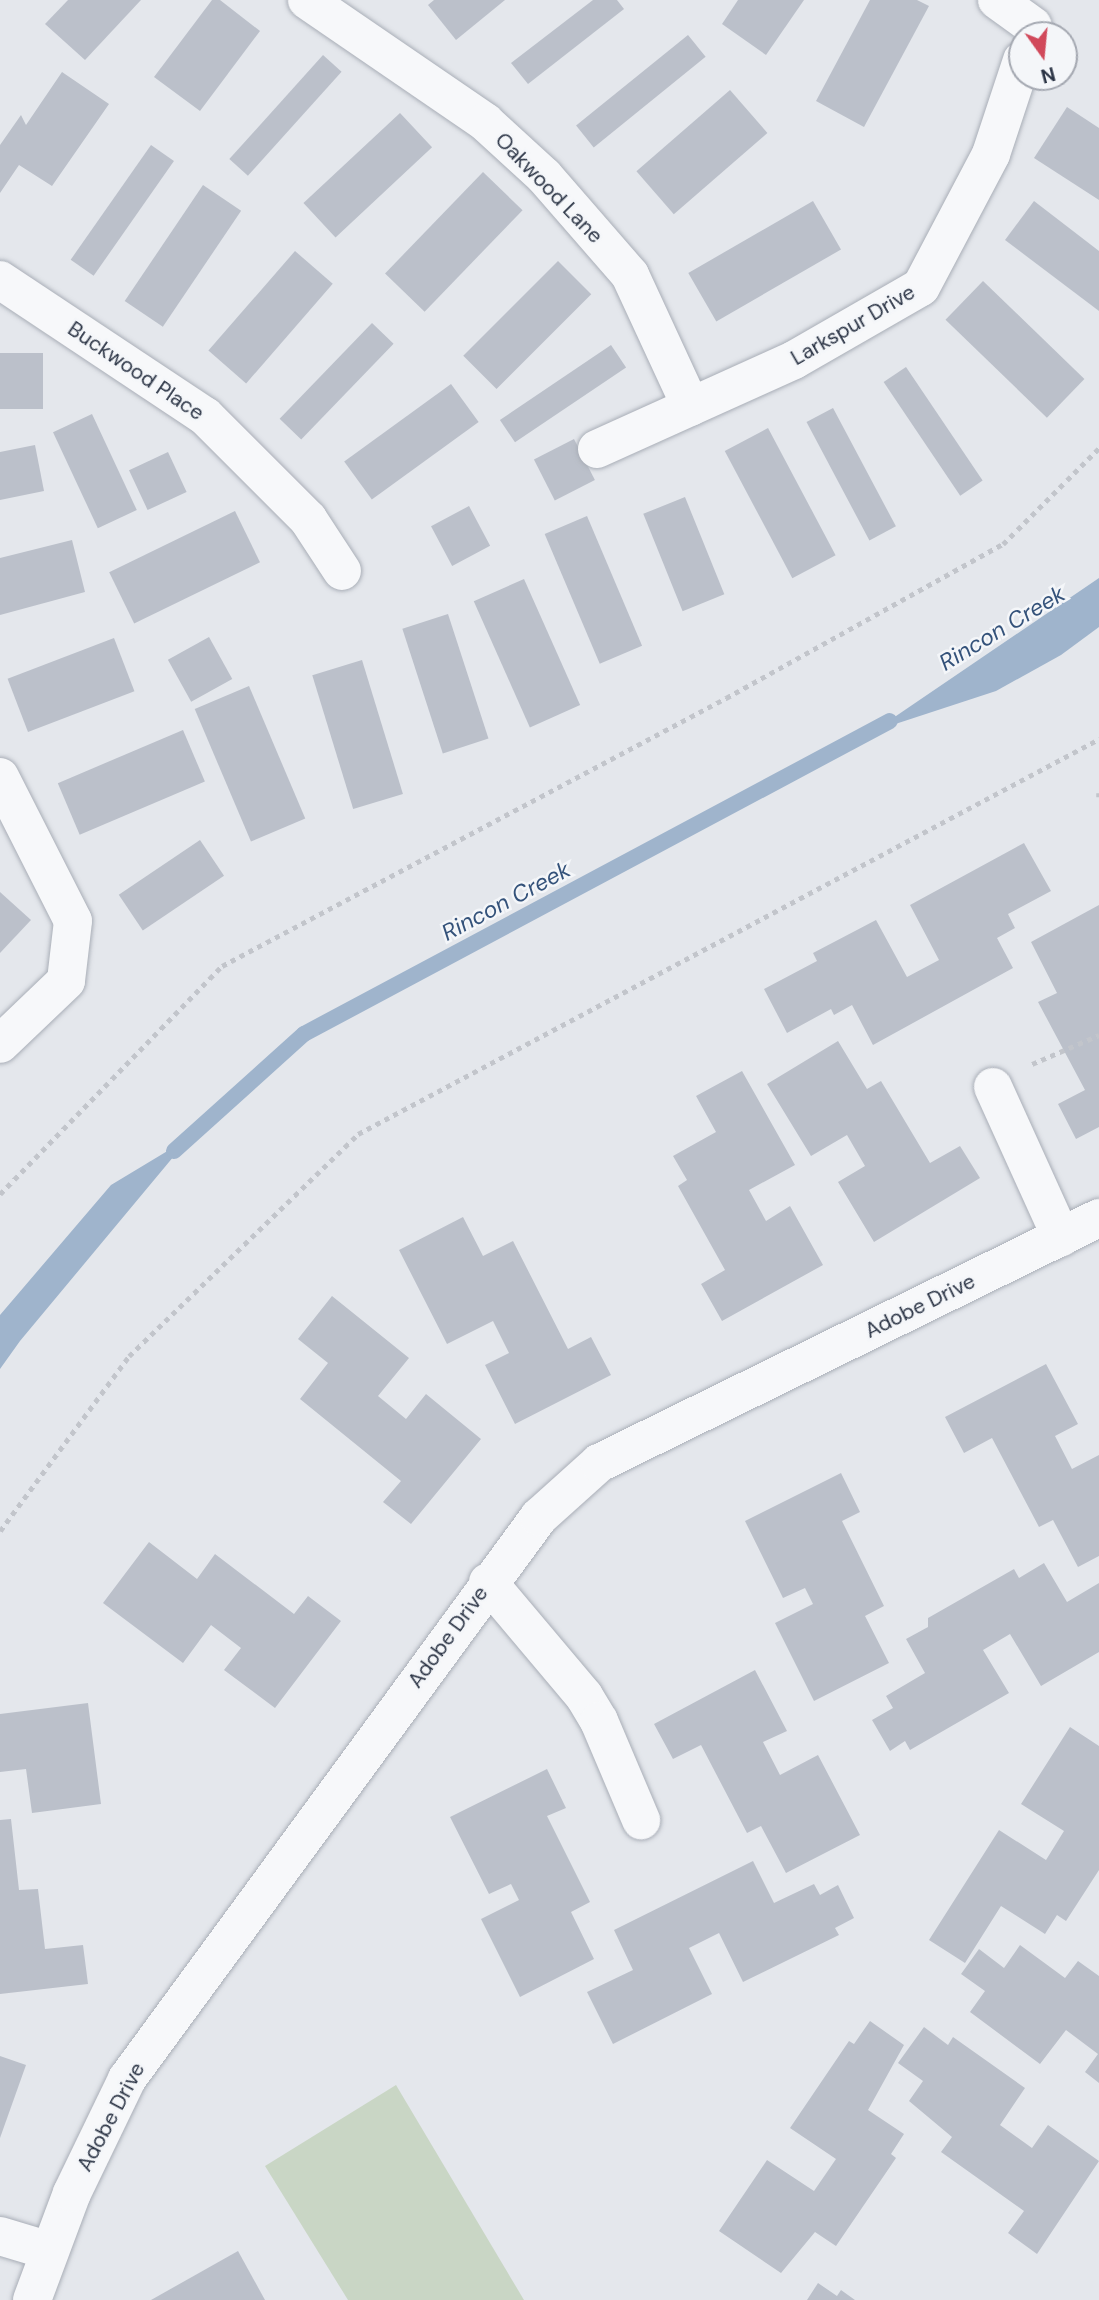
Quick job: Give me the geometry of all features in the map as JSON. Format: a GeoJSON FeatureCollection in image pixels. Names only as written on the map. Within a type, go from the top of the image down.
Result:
{"type":"FeatureCollection","features":[{"type":"Feature","properties":{"kind":"street","name":"Oakwood Lane"},"geometry":{"type":"LineString","coordinates":[[307,0],[485,122],[544,176],[630,275],[691,407]]}},
{"type":"Feature","properties":{"kind":"street"},"geometry":{"type":"LineString","coordinates":[[997,0],[1021,21]]}},
{"type":"Feature","properties":{"kind":"street","name":"Larkspur Drive"},"geometry":{"type":"LineString","coordinates":[[597,449],[794,360],[921,287],[991,154],[1011,91]]}},
{"type":"Feature","properties":{"kind":"street","name":"Buckwood Place"},"geometry":{"type":"LineString","coordinates":[[0,280],[205,416],[308,519],[342,571]]}},
{"type":"Feature","properties":{"kind":"street"},"geometry":{"type":"LineString","coordinates":[[0,777],[73,920],[66,981],[0,1044]]}},
{"type":"Feature","properties":{"kind":"street"},"geometry":{"type":"LineString","coordinates":[[1007,1078],[1061,1237]]}},
{"type":"Feature","properties":{"kind":"street","name":"Adobe Drive"},"geometry":{"type":"LineString","coordinates":[[32,2300],[72,2193],[127,2078],[488,1582],[539,1517],[599,1463],[1099,1218]]}},
{"type":"Feature","properties":{"kind":"street"},"geometry":{"type":"LineString","coordinates":[[488,1582],[584,1696],[599,1721],[641,1820]]}},
{"type":"Feature","properties":{"kind":"street"},"geometry":{"type":"LineString","coordinates":[[0,2236],[50,2251]]}},
{"type":"Feature","properties":{"kind":"path"},"geometry":{"type":"LineString","coordinates":[[0,1194],[222,966],[726,698],[1003,544],[1099,449]]}},
{"type":"Feature","properties":{"kind":"path"},"geometry":{"type":"LineString","coordinates":[[0,1531],[129,1356],[358,1134],[1099,739]]}},
{"type":"Feature","properties":{"kind":"path"},"geometry":{"type":"LineString","coordinates":[[1007,1078],[1099,1035]]}},
{"type":"Feature","properties":{"kind":"green space"},"geometry":{"type":"Polygon","coordinates":[[[396,2085],[524,2300],[348,2300],[265,2166],[396,2085]]]}},
{"type":"Feature","properties":{"kind":"water"},"geometry":{"type":"Polygon","coordinates":[[[1099,578],[1099,627],[1061,655],[996,691],[874,731],[1099,578]]]}},
{"type":"Feature","properties":{"kind":"water"},"geometry":{"type":"Polygon","coordinates":[[[189,1138],[20,1341],[0,1369],[0,1315],[111,1185],[189,1138]]]}},
{"type":"Feature","properties":{"kind":"building"},"geometry":{"type":"Polygon","coordinates":[[[68,0],[141,0],[85,60],[45,24],[68,0]]]}},
{"type":"Feature","properties":{"kind":"building"},"geometry":{"type":"Polygon","coordinates":[[[212,0],[220,0],[260,31],[200,111],[154,77],[212,0]]]}},
{"type":"Feature","properties":{"kind":"building"},"geometry":{"type":"Polygon","coordinates":[[[434,0],[505,0],[456,40],[428,5],[434,0]]]}},
{"type":"Feature","properties":{"kind":"building"},"geometry":{"type":"Polygon","coordinates":[[[593,0],[617,0],[624,9],[528,84],[511,63],[593,0]]]}},
{"type":"Feature","properties":{"kind":"building"},"geometry":{"type":"Polygon","coordinates":[[[738,0],[804,0],[766,55],[722,24],[738,0]]]}},
{"type":"Feature","properties":{"kind":"building"},"geometry":{"type":"Polygon","coordinates":[[[870,0],[917,0],[929,6],[864,127],[816,101],[870,0]]]}},
{"type":"Feature","properties":{"kind":"building"},"geometry":{"type":"Polygon","coordinates":[[[688,35],[706,57],[594,147],[576,126],[688,35]]]}},
{"type":"Feature","properties":{"kind":"building"},"geometry":{"type":"Polygon","coordinates":[[[323,55],[342,72],[248,176],[229,159],[323,55]]]}},
{"type":"Feature","properties":{"kind":"building"},"geometry":{"type":"Polygon","coordinates":[[[62,72],[109,104],[52,186],[19,165],[0,193],[0,145],[21,115],[26,125],[62,72]]]}},
{"type":"Feature","properties":{"kind":"building"},"geometry":{"type":"Polygon","coordinates":[[[730,90],[767,133],[674,214],[636,171],[730,90]]]}},
{"type":"Feature","properties":{"kind":"building"},"geometry":{"type":"Polygon","coordinates":[[[1067,107],[1099,128],[1099,200],[1034,158],[1067,107]]]}},
{"type":"Feature","properties":{"kind":"building"},"geometry":{"type":"Polygon","coordinates":[[[400,113],[432,147],[336,237],[303,203],[400,113]]]}},
{"type":"Feature","properties":{"kind":"building"},"geometry":{"type":"Polygon","coordinates":[[[151,145],[174,161],[94,276],[71,260],[151,145]]]}},
{"type":"Feature","properties":{"kind":"building"},"geometry":{"type":"Polygon","coordinates":[[[483,172],[523,210],[425,312],[385,273],[483,172]]]}},
{"type":"Feature","properties":{"kind":"building"},"geometry":{"type":"Polygon","coordinates":[[[203,185],[241,211],[163,327],[125,301],[203,185]]]}},
{"type":"Feature","properties":{"kind":"building"},"geometry":{"type":"Polygon","coordinates":[[[813,201],[841,249],[716,321],[688,273],[813,201]]]}},
{"type":"Feature","properties":{"kind":"building"},"geometry":{"type":"Polygon","coordinates":[[[1034,201],[1099,251],[1099,311],[1005,240],[1034,201]]]}},
{"type":"Feature","properties":{"kind":"building"},"geometry":{"type":"Polygon","coordinates":[[[295,251],[333,284],[246,383],[208,351],[295,251]]]}},
{"type":"Feature","properties":{"kind":"building"},"geometry":{"type":"Polygon","coordinates":[[[558,261],[591,294],[496,389],[463,356],[558,261]]]}},
{"type":"Feature","properties":{"kind":"building"},"geometry":{"type":"Polygon","coordinates":[[[983,281],[1084,379],[1047,418],[945,320],[983,281]]]}},
{"type":"Feature","properties":{"kind":"building"},"geometry":{"type":"Polygon","coordinates":[[[372,323],[394,344],[301,440],[280,419],[372,323]]]}},
{"type":"Feature","properties":{"kind":"building"},"geometry":{"type":"Polygon","coordinates":[[[611,345],[626,367],[515,442],[500,420],[611,345]]]}},
{"type":"Feature","properties":{"kind":"building"},"geometry":{"type":"Polygon","coordinates":[[[0,353],[43,353],[43,409],[0,409],[0,353]]]}},
{"type":"Feature","properties":{"kind":"building"},"geometry":{"type":"Polygon","coordinates":[[[906,367],[983,481],[960,496],[884,382],[906,367]]]}},
{"type":"Feature","properties":{"kind":"building"},"geometry":{"type":"Polygon","coordinates":[[[451,384],[479,422],[372,500],[344,462],[451,384]]]}},
{"type":"Feature","properties":{"kind":"building"},"geometry":{"type":"Polygon","coordinates":[[[833,408],[896,526],[869,540],[807,422],[833,408]]]}},
{"type":"Feature","properties":{"kind":"building"},"geometry":{"type":"Polygon","coordinates":[[[92,414],[137,510],[98,528],[53,432],[92,414]]]}},
{"type":"Feature","properties":{"kind":"building"},"geometry":{"type":"Polygon","coordinates":[[[768,428],[836,555],[792,578],[725,451],[768,428]]]}},
{"type":"Feature","properties":{"kind":"building"},"geometry":{"type":"Polygon","coordinates":[[[574,439],[595,480],[555,500],[534,459],[574,439]]]}},
{"type":"Feature","properties":{"kind":"building"},"geometry":{"type":"Polygon","coordinates":[[[35,445],[44,491],[0,500],[0,452],[35,445]]]}},
{"type":"Feature","properties":{"kind":"building"},"geometry":{"type":"Polygon","coordinates":[[[168,452],[187,492],[148,510],[129,470],[168,452]]]}},
{"type":"Feature","properties":{"kind":"building"},"geometry":{"type":"Polygon","coordinates":[[[685,497],[724,594],[683,611],[643,514],[685,497]]]}},
{"type":"Feature","properties":{"kind":"building"},"geometry":{"type":"Polygon","coordinates":[[[469,506],[490,546],[452,566],[431,526],[469,506]]]}},
{"type":"Feature","properties":{"kind":"building"},"geometry":{"type":"Polygon","coordinates":[[[235,511],[260,562],[134,624],[109,572],[235,511]]]}},
{"type":"Feature","properties":{"kind":"building"},"geometry":{"type":"Polygon","coordinates":[[[587,516],[642,646],[600,664],[545,534],[587,516]]]}},
{"type":"Feature","properties":{"kind":"building"},"geometry":{"type":"Polygon","coordinates":[[[72,540],[85,592],[0,615],[0,558],[72,540]]]}},
{"type":"Feature","properties":{"kind":"building"},"geometry":{"type":"Polygon","coordinates":[[[524,579],[580,705],[530,727],[474,601],[524,579]]]}},
{"type":"Feature","properties":{"kind":"building"},"geometry":{"type":"Polygon","coordinates":[[[448,614],[488,739],[443,753],[402,629],[448,614]]]}},
{"type":"Feature","properties":{"kind":"building"},"geometry":{"type":"Polygon","coordinates":[[[209,637],[232,679],[191,702],[168,660],[209,637]]]}},
{"type":"Feature","properties":{"kind":"building"},"geometry":{"type":"Polygon","coordinates":[[[114,638],[134,691],[28,732],[8,679],[114,638]]]}},
{"type":"Feature","properties":{"kind":"building"},"geometry":{"type":"Polygon","coordinates":[[[362,660],[403,794],[353,809],[312,675],[362,660]]]}},
{"type":"Feature","properties":{"kind":"building"},"geometry":{"type":"Polygon","coordinates":[[[249,686],[305,819],[251,842],[195,709],[249,686]]]}},
{"type":"Feature","properties":{"kind":"building"},"geometry":{"type":"Polygon","coordinates":[[[183,730],[205,782],[80,835],[58,783],[183,730]]]}},
{"type":"Feature","properties":{"kind":"building"},"geometry":{"type":"Polygon","coordinates":[[[200,840],[224,876],[143,930],[119,895],[200,840]]]}},
{"type":"Feature","properties":{"kind":"building"},"geometry":{"type":"Polygon","coordinates":[[[1024,843],[1051,891],[1008,914],[1015,928],[997,938],[1013,968],[873,1045],[852,1005],[834,1015],[831,1009],[787,1033],[764,989],[817,961],[813,953],[876,920],[907,977],[939,960],[910,905],[1024,843]]]}},
{"type":"Feature","properties":{"kind":"building"},"geometry":{"type":"Polygon","coordinates":[[[0,892],[31,920],[0,953],[0,892]]]}},
{"type":"Feature","properties":{"kind":"building"},"geometry":{"type":"Polygon","coordinates":[[[1099,905],[1099,1127],[1076,1139],[1058,1104],[1085,1090],[1038,1002],[1057,993],[1031,942],[1099,905]]]}},
{"type":"Feature","properties":{"kind":"building"},"geometry":{"type":"Polygon","coordinates":[[[838,1041],[867,1089],[881,1081],[930,1163],[960,1146],[980,1178],[874,1242],[838,1182],[865,1166],[847,1135],[811,1156],[767,1084],[838,1041]]]}},
{"type":"Feature","properties":{"kind":"building"},"geometry":{"type":"Polygon","coordinates":[[[742,1071],[795,1165],[749,1190],[766,1221],[790,1206],[823,1265],[722,1321],[701,1284],[725,1270],[678,1186],[687,1180],[673,1156],[716,1132],[696,1096],[742,1071]]]}},
{"type":"Feature","properties":{"kind":"building"},"geometry":{"type":"Polygon","coordinates":[[[463,1217],[483,1256],[513,1241],[568,1349],[591,1337],[611,1375],[515,1424],[485,1365],[509,1353],[493,1321],[447,1344],[399,1250],[463,1217]]]}},
{"type":"Feature","properties":{"kind":"building"},"geometry":{"type":"Polygon","coordinates":[[[332,1296],[409,1358],[378,1396],[406,1419],[426,1394],[481,1439],[411,1524],[383,1502],[401,1481],[300,1399],[328,1363],[298,1339],[332,1296]]]}},
{"type":"Feature","properties":{"kind":"building"},"geometry":{"type":"Polygon","coordinates":[[[1046,1364],[1078,1424],[1055,1436],[1072,1469],[1099,1455],[1099,1556],[1078,1567],[1053,1520],[1039,1527],[992,1438],[964,1453],[945,1417],[1046,1364]]]}},
{"type":"Feature","properties":{"kind":"building"},"geometry":{"type":"Polygon","coordinates":[[[841,1473],[860,1512],[842,1521],[884,1606],[865,1616],[889,1663],[814,1701],[775,1623],[813,1604],[805,1588],[783,1598],[745,1521],[841,1473]]]}},
{"type":"Feature","properties":{"kind":"building"},"geometry":{"type":"Polygon","coordinates":[[[149,1542],[197,1579],[215,1554],[294,1614],[308,1596],[341,1621],[275,1708],[224,1670],[241,1648],[211,1625],[183,1663],[103,1603],[149,1542]]]}},
{"type":"Feature","properties":{"kind":"building"},"geometry":{"type":"Polygon","coordinates":[[[1044,1563],[1067,1602],[1099,1583],[1099,1652],[1041,1686],[1010,1634],[983,1650],[1009,1693],[910,1750],[905,1741],[890,1751],[872,1720],[893,1708],[886,1696],[925,1673],[906,1639],[928,1627],[928,1618],[1014,1569],[1019,1578],[1044,1563]]]}},
{"type":"Feature","properties":{"kind":"building"},"geometry":{"type":"Polygon","coordinates":[[[755,1670],[787,1731],[763,1742],[780,1775],[818,1755],[860,1835],[786,1873],[761,1826],[747,1833],[701,1745],[673,1759],[654,1724],[755,1670]]]}},
{"type":"Feature","properties":{"kind":"building"},"geometry":{"type":"Polygon","coordinates":[[[88,1703],[101,1804],[32,1813],[26,1769],[0,1772],[0,1714],[88,1703]]]}},
{"type":"Feature","properties":{"kind":"building"},"geometry":{"type":"Polygon","coordinates":[[[1070,1727],[1099,1746],[1099,1870],[1066,1921],[1057,1915],[1045,1934],[1001,1906],[965,1963],[929,1940],[999,1830],[1046,1860],[1064,1831],[1021,1804],[1070,1727]]]}},
{"type":"Feature","properties":{"kind":"building"},"geometry":{"type":"Polygon","coordinates":[[[547,1769],[566,1808],[547,1816],[590,1902],[571,1912],[594,1959],[520,1997],[481,1919],[519,1900],[511,1884],[489,1894],[450,1817],[547,1769]]]}},
{"type":"Feature","properties":{"kind":"building"},"geometry":{"type":"Polygon","coordinates":[[[11,1819],[19,1890],[38,1889],[45,1949],[83,1945],[88,1984],[0,1994],[0,1820],[11,1819]]]}},
{"type":"Feature","properties":{"kind":"building"},"geometry":{"type":"Polygon","coordinates":[[[753,1861],[774,1903],[814,1884],[820,1895],[838,1885],[854,1918],[835,1928],[839,1935],[743,1982],[719,1933],[689,1948],[712,1994],[613,2044],[587,1992],[633,1970],[614,1930],[753,1861]]]}},
{"type":"Feature","properties":{"kind":"building"},"geometry":{"type":"Polygon","coordinates":[[[1020,1945],[1065,1978],[1078,1961],[1099,1976],[1099,2083],[1085,2072],[1098,2054],[1066,2030],[1040,2064],[970,2012],[985,1991],[961,1974],[979,1949],[1004,1968],[1020,1945]]]}},
{"type":"Feature","properties":{"kind":"building"},"geometry":{"type":"Polygon","coordinates":[[[870,2021],[904,2045],[868,2110],[904,2134],[891,2154],[896,2158],[836,2246],[815,2232],[781,2273],[719,2231],[767,2160],[814,2191],[836,2159],[790,2128],[849,2041],[854,2044],[870,2021]]]}},
{"type":"Feature","properties":{"kind":"building"},"geometry":{"type":"Polygon","coordinates":[[[924,2027],[948,2045],[953,2037],[1025,2088],[1000,2125],[1032,2148],[1048,2125],[1099,2161],[1037,2254],[1008,2233],[1024,2211],[941,2152],[952,2137],[909,2101],[923,2081],[898,2063],[924,2027]]]}},
{"type":"Feature","properties":{"kind":"building"},"geometry":{"type":"Polygon","coordinates":[[[0,2056],[26,2065],[0,2138],[0,2056]]]}},
{"type":"Feature","properties":{"kind":"building"},"geometry":{"type":"Polygon","coordinates":[[[238,2251],[265,2300],[151,2300],[238,2251]]]}},
{"type":"Feature","properties":{"kind":"building"},"geometry":{"type":"Polygon","coordinates":[[[818,2283],[837,2296],[841,2290],[855,2300],[807,2300],[818,2283]]]}},
{"type":"Feature","properties":{"kind":"waterway","name":"Rincon Creek"},"geometry":{"type":"LineString","coordinates":[[174,1151],[304,1034],[890,721]]}}]}
